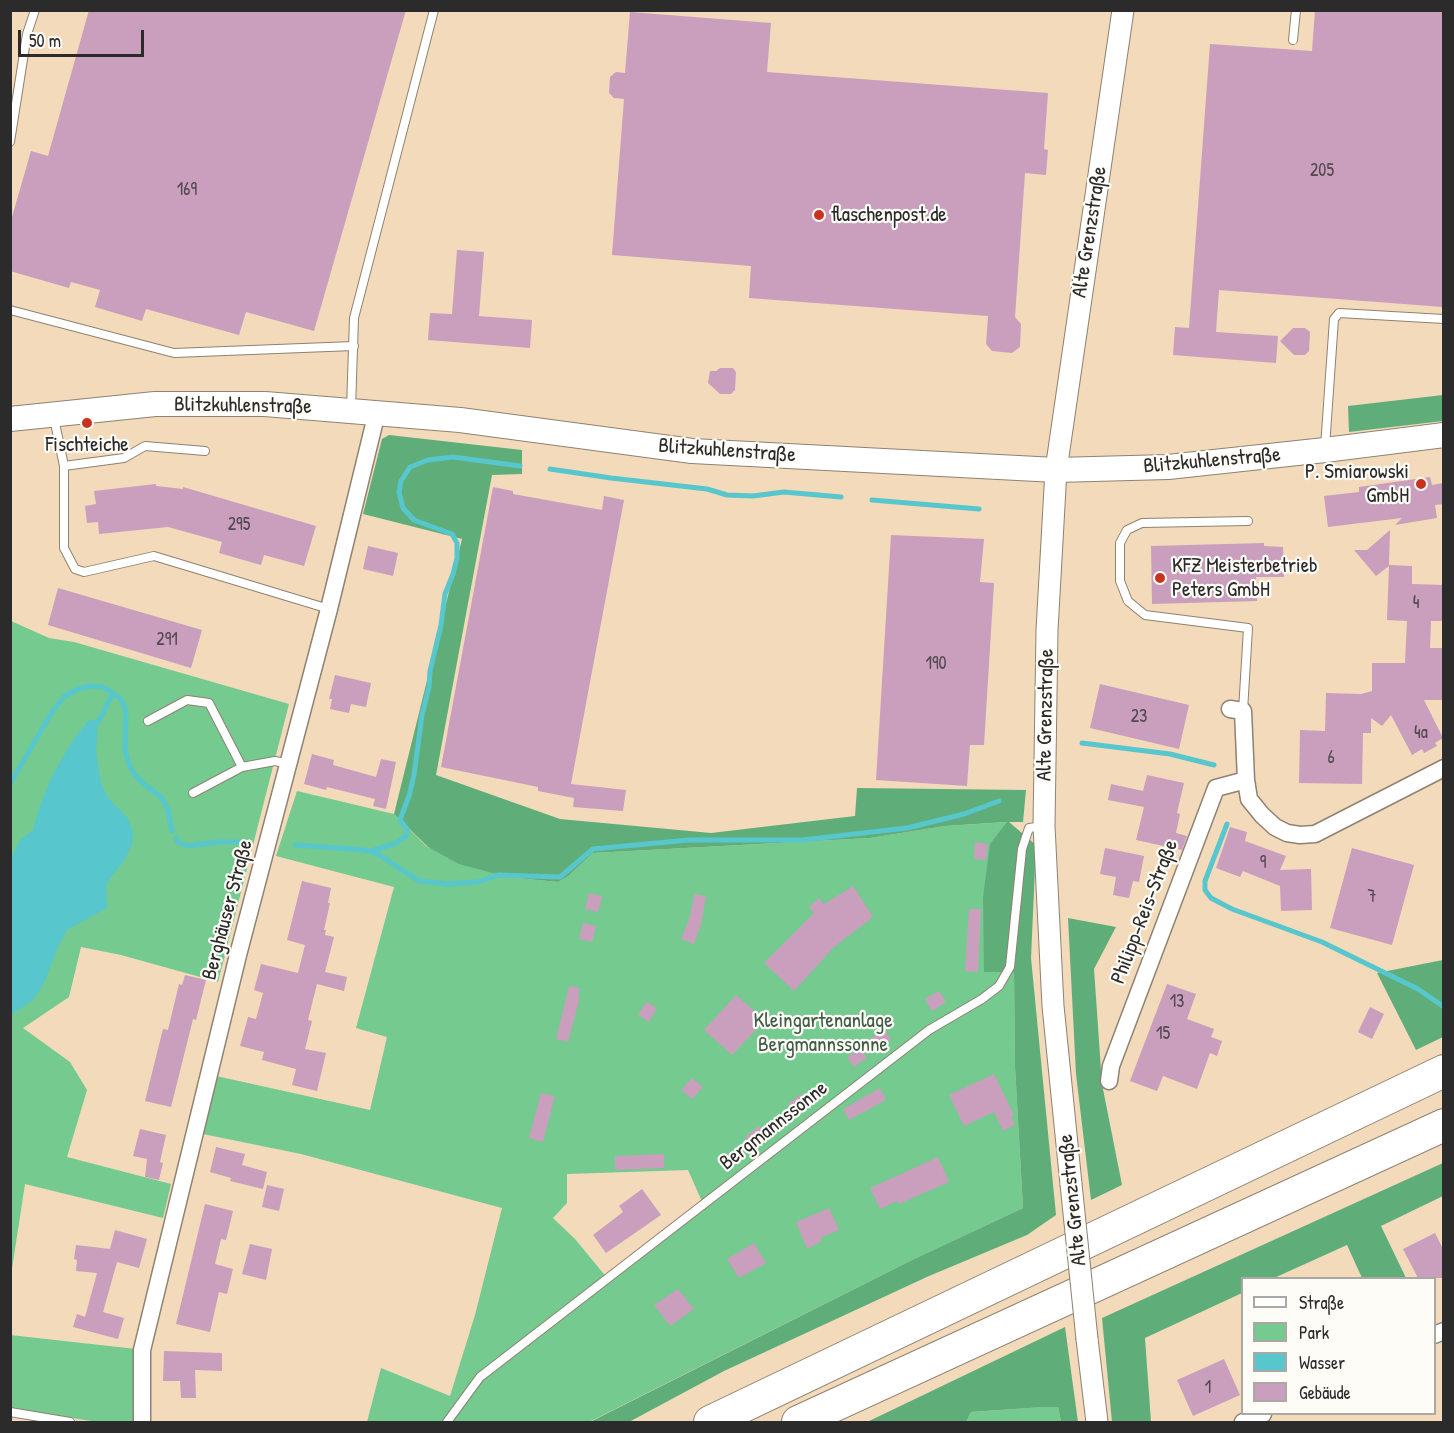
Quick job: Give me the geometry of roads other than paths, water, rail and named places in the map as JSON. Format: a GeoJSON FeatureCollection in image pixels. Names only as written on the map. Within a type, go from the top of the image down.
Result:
{"type":"FeatureCollection","features":[{"type":"Feature","properties":{"kind":"highway"},"geometry":{"type":"LineString","coordinates":[[710,1422],[1443,1071]]}},
{"type":"Feature","properties":{"kind":"highway"},"geometry":{"type":"LineString","coordinates":[[798,1422],[1443,1125]]}},
{"type":"Feature","properties":{"kind":"main road","name":"Blitzkuhlenstraße"},"geometry":{"type":"LineString","coordinates":[[10,419],[155,404],[265,404],[483,423],[692,451],[1056,470],[1168,467],[1443,435]]}},
{"type":"Feature","properties":{"kind":"street","name":"Alte Grenzstraße"},"geometry":{"type":"LineString","coordinates":[[1097,1422],[1053,1006],[1044,826],[1047,630],[1056,470],[1123,10]]}},
{"type":"Feature","properties":{"kind":"street","name":"Berghäuser Straße"},"geometry":{"type":"LineString","coordinates":[[142,1422],[142,1350],[238,955],[290,764],[377,412]]}},
{"type":"Feature","properties":{"kind":"street"},"geometry":{"type":"LineString","coordinates":[[1236,710],[1249,799],[1275,827],[1287,833],[1300,836],[1315,834],[1443,768]]}},
{"type":"Feature","properties":{"kind":"street","name":"Philipp-Reis-Straße"},"geometry":{"type":"LineString","coordinates":[[1108,1081],[1111,1066],[1216,788],[1246,780]]}},
{"type":"Feature","properties":{"kind":"street"},"geometry":{"type":"LineString","coordinates":[[1243,1422],[1259,1415]]}},
{"type":"Feature","properties":{"kind":"lane"},"geometry":{"type":"LineString","coordinates":[[10,142],[27,34],[35,10]]}},
{"type":"Feature","properties":{"kind":"lane"},"geometry":{"type":"LineString","coordinates":[[351,410],[354,318],[434,10]]}},
{"type":"Feature","properties":{"kind":"lane"},"geometry":{"type":"LineString","coordinates":[[1293,40],[1296,10]]}},
{"type":"Feature","properties":{"kind":"lane"},"geometry":{"type":"LineString","coordinates":[[10,310],[174,353],[354,346]]}},
{"type":"Feature","properties":{"kind":"lane"},"geometry":{"type":"LineString","coordinates":[[1325,450],[1334,319],[1339,313],[1443,319]]}},
{"type":"Feature","properties":{"kind":"lane"},"geometry":{"type":"LineString","coordinates":[[54,414],[64,466],[64,548],[75,568],[84,572],[154,556],[329,609]]}},
{"type":"Feature","properties":{"kind":"lane"},"geometry":{"type":"LineString","coordinates":[[64,466],[124,458],[145,446],[205,451]]}},
{"type":"Feature","properties":{"kind":"lane"},"geometry":{"type":"LineString","coordinates":[[1236,710],[1248,628],[1145,615],[1128,601],[1120,581],[1120,543],[1127,530],[1142,523],[1248,521]]}},
{"type":"Feature","properties":{"kind":"lane"},"geometry":{"type":"LineString","coordinates":[[148,721],[187,700],[209,703],[242,767]]}},
{"type":"Feature","properties":{"kind":"lane"},"geometry":{"type":"LineString","coordinates":[[193,793],[242,767],[275,761],[290,764]]}},
{"type":"Feature","properties":{"kind":"lane","name":"Bergmannssonne"},"geometry":{"type":"LineString","coordinates":[[447,1422],[480,1377],[928,1030],[982,999],[999,986],[1010,967],[1022,849],[1029,828],[1044,826]]}},
{"type":"Feature","properties":{"kind":"lane"},"geometry":{"type":"LineString","coordinates":[[10,1412],[70,1422]]}},
{"type":"Feature","properties":{"kind":"water"},"geometry":{"type":"Polygon","coordinates":[[[93,719],[98,722],[96,752],[101,783],[108,798],[127,817],[133,832],[132,844],[106,887],[107,908],[67,930],[43,985],[33,1000],[11,1015],[11,858],[20,840],[33,830],[52,776],[73,740],[88,721],[93,719]]]}},
{"type":"Feature","properties":{"kind":"waterway"},"geometry":{"type":"LineString","coordinates":[[371,851],[396,843],[406,836],[407,829],[400,820],[414,775],[422,715],[441,625],[445,594],[457,558],[457,543],[452,534],[414,520],[403,508],[399,492],[401,481],[410,467],[428,460],[453,457],[520,466]]}},
{"type":"Feature","properties":{"kind":"waterway"},"geometry":{"type":"LineString","coordinates":[[550,469],[707,489],[727,495],[753,496],[784,492],[841,497]]}},
{"type":"Feature","properties":{"kind":"waterway"},"geometry":{"type":"LineString","coordinates":[[872,500],[979,509]]}},
{"type":"Feature","properties":{"kind":"waterway"},"geometry":{"type":"LineString","coordinates":[[10,784],[53,710],[64,697],[77,689],[90,686],[103,687],[121,699],[126,712],[125,751],[129,764],[134,774],[161,797],[168,810],[172,831]]}},
{"type":"Feature","properties":{"kind":"waterway"},"geometry":{"type":"LineString","coordinates":[[98,722],[113,693]]}},
{"type":"Feature","properties":{"kind":"waterway"},"geometry":{"type":"LineString","coordinates":[[1082,743],[1170,754],[1214,765]]}},
{"type":"Feature","properties":{"kind":"waterway"},"geometry":{"type":"LineString","coordinates":[[296,845],[364,850],[378,854],[419,881],[447,884],[478,882],[498,875],[560,877],[593,849],[689,840],[802,840],[907,828],[964,814],[999,801]]}},
{"type":"Feature","properties":{"kind":"waterway"},"geometry":{"type":"LineString","coordinates":[[1227,824],[1205,881],[1205,890],[1211,898],[1232,909],[1322,942],[1418,989],[1444,1007]]}},
{"type":"Feature","properties":{"kind":"waterway"},"geometry":{"type":"LineString","coordinates":[[176,838],[178,842],[188,846],[218,842],[246,842]]}},
{"type":"Feature","properties":{"kind":"place","name":"flaschenpost.de"},"geometry":{"type":"Point","coordinates":[819,215]}},
{"type":"Feature","properties":{"kind":"place","name":"Fischteiche"},"geometry":{"type":"Point","coordinates":[87,423]}},
{"type":"Feature","properties":{"kind":"place","name":"P. Smiarowski GmbH"},"geometry":{"type":"Point","coordinates":[1421,484]}},
{"type":"Feature","properties":{"kind":"place","name":"KFZ Meisterbetrieb Peters GmbH"},"geometry":{"type":"Point","coordinates":[1160,578]}},
{"type":"Feature","properties":{"kind":"park label","name":"Kleingartenanlage Bergmannssonne"},"geometry":{"type":"Point","coordinates":[823,1033]}}]}
